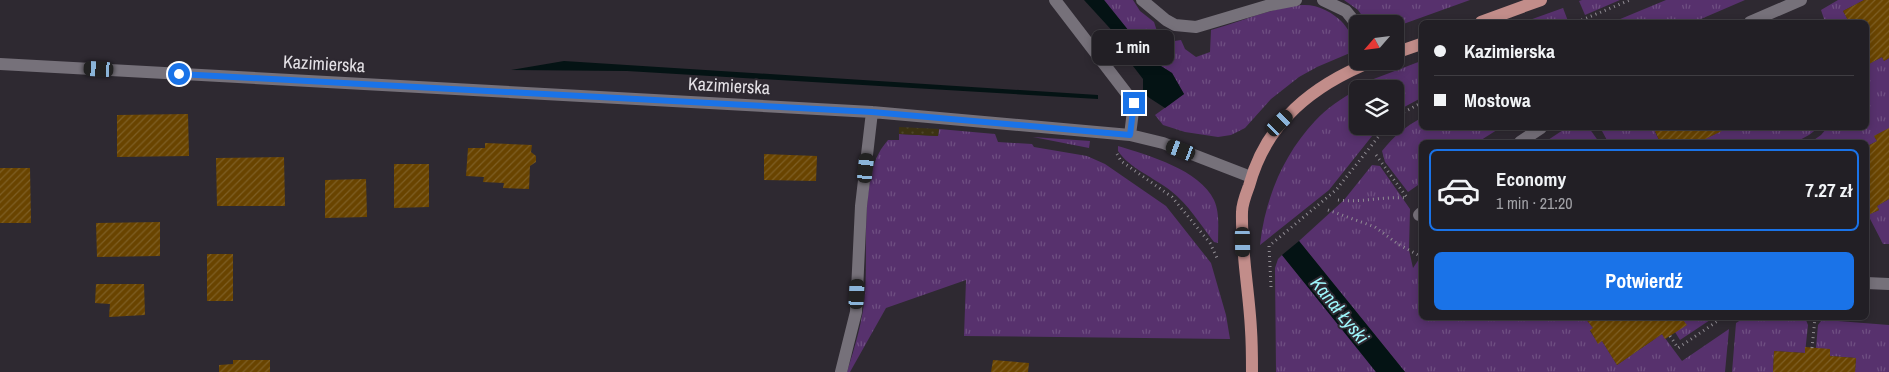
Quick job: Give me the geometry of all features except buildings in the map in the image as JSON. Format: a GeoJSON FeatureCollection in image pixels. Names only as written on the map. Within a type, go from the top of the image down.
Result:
{"type":"FeatureCollection","features":[{"type":"Feature","properties":{"kind":"main road"},"geometry":{"type":"LineString","coordinates":[[1486,20],[1541,0]]}},
{"type":"Feature","properties":{"kind":"main road"},"geometry":{"type":"LineString","coordinates":[[1404,50],[1419,45]]}},
{"type":"Feature","properties":{"kind":"main road"},"geometry":{"type":"LineString","coordinates":[[1252,372],[1251,331],[1243,259],[1242,210],[1251,177],[1262,152],[1280,123],[1302,101],[1326,84],[1354,70]]}},
{"type":"Feature","properties":{"kind":"street"},"geometry":{"type":"LineString","coordinates":[[1055,0],[1134,103],[1130,135]]}},
{"type":"Feature","properties":{"kind":"street"},"geometry":{"type":"LineString","coordinates":[[1142,0],[1175,25],[1196,27],[1270,5],[1296,0]]}},
{"type":"Feature","properties":{"kind":"street"},"geometry":{"type":"LineString","coordinates":[[1323,0],[1346,11],[1349,15]]}},
{"type":"Feature","properties":{"kind":"street"},"geometry":{"type":"LineString","coordinates":[[1755,20],[1801,0]]}},
{"type":"Feature","properties":{"kind":"street","name":"Kazimierska"},"geometry":{"type":"LineString","coordinates":[[0,64],[872,112],[1130,135],[1163,143],[1251,177]]}},
{"type":"Feature","properties":{"kind":"street"},"geometry":{"type":"LineString","coordinates":[[841,372],[856,312],[862,206],[872,112]]}},
{"type":"Feature","properties":{"kind":"street"},"geometry":{"type":"LineString","coordinates":[[1523,140],[1537,130]]}},
{"type":"Feature","properties":{"kind":"street"},"geometry":{"type":"LineString","coordinates":[[1869,283],[1889,284]]}},
{"type":"Feature","properties":{"kind":"path"},"geometry":{"type":"LineString","coordinates":[[1582,20],[1630,0]]}},
{"type":"Feature","properties":{"kind":"path"},"geometry":{"type":"LineString","coordinates":[[1128,48],[1138,41]]}},
{"type":"Feature","properties":{"kind":"path"},"geometry":{"type":"LineString","coordinates":[[1404,112],[1419,104]]}},
{"type":"Feature","properties":{"kind":"path"},"geometry":{"type":"LineString","coordinates":[[1269,260],[1269,246],[1336,190],[1380,135]]}},
{"type":"Feature","properties":{"kind":"path"},"geometry":{"type":"LineString","coordinates":[[1115,151],[1121,161],[1172,197],[1210,243],[1217,258]]}},
{"type":"Feature","properties":{"kind":"path"},"geometry":{"type":"LineString","coordinates":[[1376,155],[1419,213]]}},
{"type":"Feature","properties":{"kind":"path"},"geometry":{"type":"LineString","coordinates":[[1338,200],[1350,202],[1397,197],[1408,198]]}},
{"type":"Feature","properties":{"kind":"path"},"geometry":{"type":"LineString","coordinates":[[1328,210],[1375,227],[1398,244],[1418,255]]}},
{"type":"Feature","properties":{"kind":"path"},"geometry":{"type":"LineString","coordinates":[[1670,336],[1678,348],[1719,320]]}},
{"type":"Feature","properties":{"kind":"path"},"geometry":{"type":"LineString","coordinates":[[1812,348],[1815,320]]}},
{"type":"Feature","properties":{"kind":"green space"},"geometry":{"type":"Polygon","coordinates":[[[1104,0],[1133,0],[1140,11],[1154,22],[1161,43],[1181,40],[1185,49],[1196,57],[1210,52],[1211,30],[1267,12],[1302,5],[1319,7],[1330,12],[1343,23],[1349,32],[1349,53],[1299,77],[1271,99],[1245,128],[1231,135],[1218,137],[1185,132],[1163,125],[1155,115],[1184,94],[1172,73],[1153,61],[1104,0]]]}},
{"type":"Feature","properties":{"kind":"green space"},"geometry":{"type":"Polygon","coordinates":[[[1344,0],[1470,0],[1404,24],[1404,15],[1362,15],[1344,0]]]}},
{"type":"Feature","properties":{"kind":"green space"},"geometry":{"type":"Polygon","coordinates":[[[1620,0],[1585,15],[1579,1],[1620,0]]]}},
{"type":"Feature","properties":{"kind":"green space"},"geometry":{"type":"Polygon","coordinates":[[[1666,0],[1745,0],[1699,20],[1618,20],[1666,0]]]}},
{"type":"Feature","properties":{"kind":"green space"},"geometry":{"type":"Polygon","coordinates":[[[1838,0],[1864,0],[1843,11],[1848,20],[1824,20],[1821,10],[1838,0]]]}},
{"type":"Feature","properties":{"kind":"green space"},"geometry":{"type":"Polygon","coordinates":[[[1563,8],[1568,20],[1530,20],[1563,8]]]}},
{"type":"Feature","properties":{"kind":"green space"},"geometry":{"type":"Polygon","coordinates":[[[1882,57],[1884,61],[1889,58],[1889,129],[1874,136],[1877,141],[1869,145],[1869,140],[1814,140],[1825,130],[1869,130],[1869,64],[1882,57]]]}},
{"type":"Feature","properties":{"kind":"green space"},"geometry":{"type":"Polygon","coordinates":[[[1419,62],[1419,99],[1404,107],[1404,80],[1371,80],[1397,70],[1404,70],[1404,67],[1419,62]]]}},
{"type":"Feature","properties":{"kind":"green space"},"geometry":{"type":"Polygon","coordinates":[[[1349,94],[1349,135],[1373,135],[1329,190],[1260,245],[1266,211],[1277,178],[1285,163],[1304,134],[1320,116],[1349,94]]]}},
{"type":"Feature","properties":{"kind":"green space"},"geometry":{"type":"Polygon","coordinates":[[[1419,119],[1419,130],[1497,130],[1481,140],[1419,140],[1419,184],[1408,192],[1385,162],[1382,151],[1397,135],[1404,135],[1404,129],[1419,119]]]}},
{"type":"Feature","properties":{"kind":"green space"},"geometry":{"type":"Polygon","coordinates":[[[939,129],[995,134],[998,142],[1032,144],[1034,147],[1087,156],[1105,164],[1166,206],[1211,263],[1226,315],[1230,339],[964,336],[966,280],[886,308],[850,372],[847,372],[864,303],[867,202],[873,167],[880,151],[888,140],[899,140],[899,134],[938,136],[939,129]]]}},
{"type":"Feature","properties":{"kind":"green space"},"geometry":{"type":"Polygon","coordinates":[[[1563,130],[1590,130],[1598,140],[1548,140],[1563,130]]]}},
{"type":"Feature","properties":{"kind":"green space"},"geometry":{"type":"Polygon","coordinates":[[[1659,130],[1655,132],[1659,140],[1607,140],[1602,131],[1659,130]]]}},
{"type":"Feature","properties":{"kind":"green space"},"geometry":{"type":"Polygon","coordinates":[[[1724,130],[1815,130],[1800,140],[1702,140],[1724,130]]]}},
{"type":"Feature","properties":{"kind":"green space"},"geometry":{"type":"Polygon","coordinates":[[[1033,137],[1090,141],[1089,148],[1033,137]]]}},
{"type":"Feature","properties":{"kind":"green space"},"geometry":{"type":"Polygon","coordinates":[[[1118,146],[1172,165],[1197,180],[1207,189],[1214,200],[1217,210],[1218,243],[1214,242],[1177,196],[1129,163],[1118,151],[1118,146]]]}},
{"type":"Feature","properties":{"kind":"green space"},"geometry":{"type":"Polygon","coordinates":[[[1372,165],[1380,166],[1410,209],[1409,250],[1413,268],[1419,259],[1419,320],[1587,320],[1593,328],[1590,331],[1598,343],[1602,341],[1617,365],[1662,334],[1682,361],[1729,329],[1725,372],[1405,372],[1299,241],[1344,200],[1372,165]]]}},
{"type":"Feature","properties":{"kind":"green space"},"geometry":{"type":"Polygon","coordinates":[[[1889,199],[1889,244],[1883,244],[1869,217],[1869,215],[1879,210],[1877,206],[1889,199]]]}},
{"type":"Feature","properties":{"kind":"green space"},"geometry":{"type":"Polygon","coordinates":[[[1282,255],[1376,372],[1276,372],[1275,268],[1278,259],[1282,255]]]}},
{"type":"Feature","properties":{"kind":"green space"},"geometry":{"type":"Polygon","coordinates":[[[1683,320],[1710,320],[1680,340],[1675,332],[1683,320]]]}},
{"type":"Feature","properties":{"kind":"green space"},"geometry":{"type":"Polygon","coordinates":[[[1741,320],[1806,320],[1808,325],[1805,353],[1774,351],[1773,372],[1732,372],[1736,323],[1741,320]]]}},
{"type":"Feature","properties":{"kind":"green space"},"geometry":{"type":"Polygon","coordinates":[[[1821,321],[1889,325],[1889,372],[1855,372],[1856,358],[1830,356],[1816,348],[1818,325],[1821,321]]]}},
{"type":"Feature","properties":{"kind":"sand"},"geometry":{"type":"Polygon","coordinates":[[[899,127],[939,129],[938,136],[899,134],[899,127]]]}},
{"type":"Feature","properties":{"kind":"water"},"geometry":{"type":"Polygon","coordinates":[[[1084,0],[1104,0],[1153,61],[1172,73],[1184,94],[1165,108],[1148,97],[1143,90],[1143,79],[1123,53],[1128,48],[1084,0]]]}},
{"type":"Feature","properties":{"kind":"water"},"geometry":{"type":"Polygon","coordinates":[[[564,61],[1098,95],[1098,99],[627,71],[511,70],[564,61]]]}},
{"type":"Feature","properties":{"kind":"water","name":"Kanał Łyski"},"geometry":{"type":"Polygon","coordinates":[[[1299,241],[1405,372],[1376,372],[1282,255],[1299,241]]]}},
{"type":"Feature","properties":{"kind":"route"},"geometry":{"type":"LineString","coordinates":[[179,74],[872,112],[1130,135],[1134,103]]}}]}
